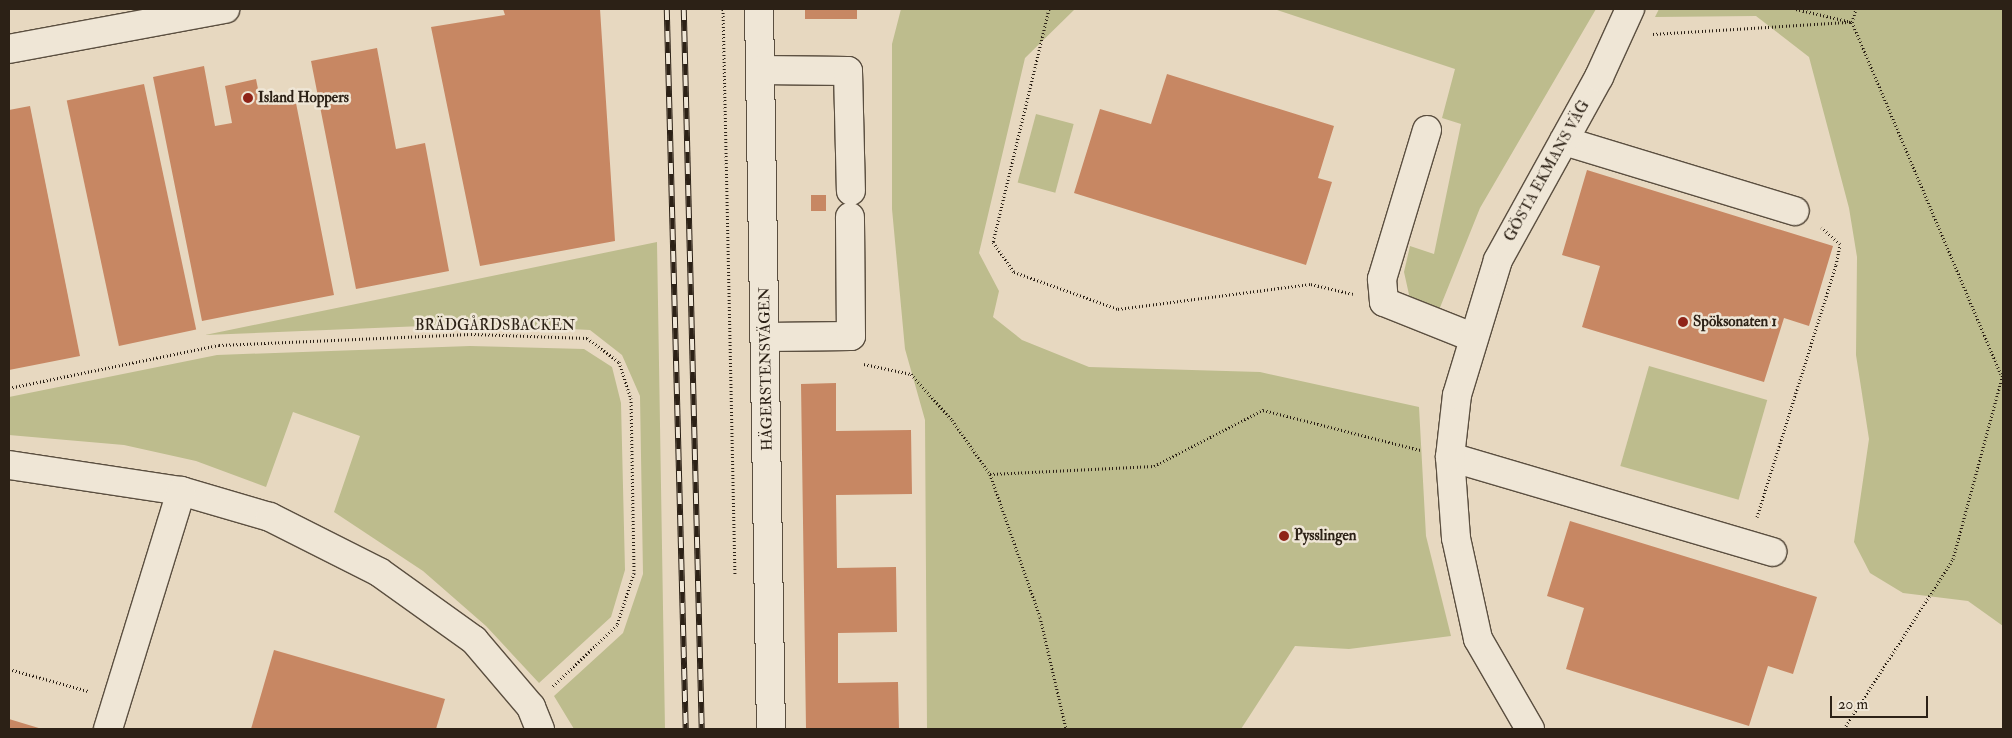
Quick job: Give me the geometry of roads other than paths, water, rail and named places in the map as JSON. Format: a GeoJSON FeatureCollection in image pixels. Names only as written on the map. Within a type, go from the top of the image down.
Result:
{"type":"FeatureCollection","features":[{"type":"Feature","properties":{"kind":"street"},"geometry":{"type":"LineString","coordinates":[[9,48],[225,9]]}},
{"type":"Feature","properties":{"kind":"street","name":"HÄGERSTENSVÄGEN"},"geometry":{"type":"LineString","coordinates":[[760,9],[771,729]]}},
{"type":"Feature","properties":{"kind":"street","name":"GÖSTA EKMANS VÄG"},"geometry":{"type":"LineString","coordinates":[[1530,729],[1478,638],[1456,538],[1450,457],[1457,395],[1472,337],[1498,260],[1564,142],[1620,36],[1630,9]]}},
{"type":"Feature","properties":{"kind":"street"},"geometry":{"type":"LineString","coordinates":[[760,70],[848,70],[851,336],[766,337]]}},
{"type":"Feature","properties":{"kind":"street"},"geometry":{"type":"LineString","coordinates":[[1427,130],[1382,279],[1384,302],[1472,337]]}},
{"type":"Feature","properties":{"kind":"street"},"geometry":{"type":"LineString","coordinates":[[1564,142],[1795,211]]}},
{"type":"Feature","properties":{"kind":"street"},"geometry":{"type":"LineString","coordinates":[[1450,457],[1760,549]]}},
{"type":"Feature","properties":{"kind":"street"},"geometry":{"type":"LineString","coordinates":[[9,465],[181,491],[270,517],[379,572],[474,640],[536,718]]}},
{"type":"Feature","properties":{"kind":"street"},"geometry":{"type":"LineString","coordinates":[[108,729],[181,491]]}},
{"type":"Feature","properties":{"kind":"railway"},"geometry":{"type":"LineString","coordinates":[[667,9],[686,729]]}},
{"type":"Feature","properties":{"kind":"railway"},"geometry":{"type":"LineString","coordinates":[[684,9],[702,729]]}},
{"type":"Feature","properties":{"kind":"place","name":"Island Hoppers"},"geometry":{"type":"Point","coordinates":[248,98]}},
{"type":"Feature","properties":{"kind":"place","name":"Spöksonaten 1"},"geometry":{"type":"Point","coordinates":[1683,322]}},
{"type":"Feature","properties":{"kind":"place","name":"Pysslingen"},"geometry":{"type":"Point","coordinates":[1284,536]}}]}
